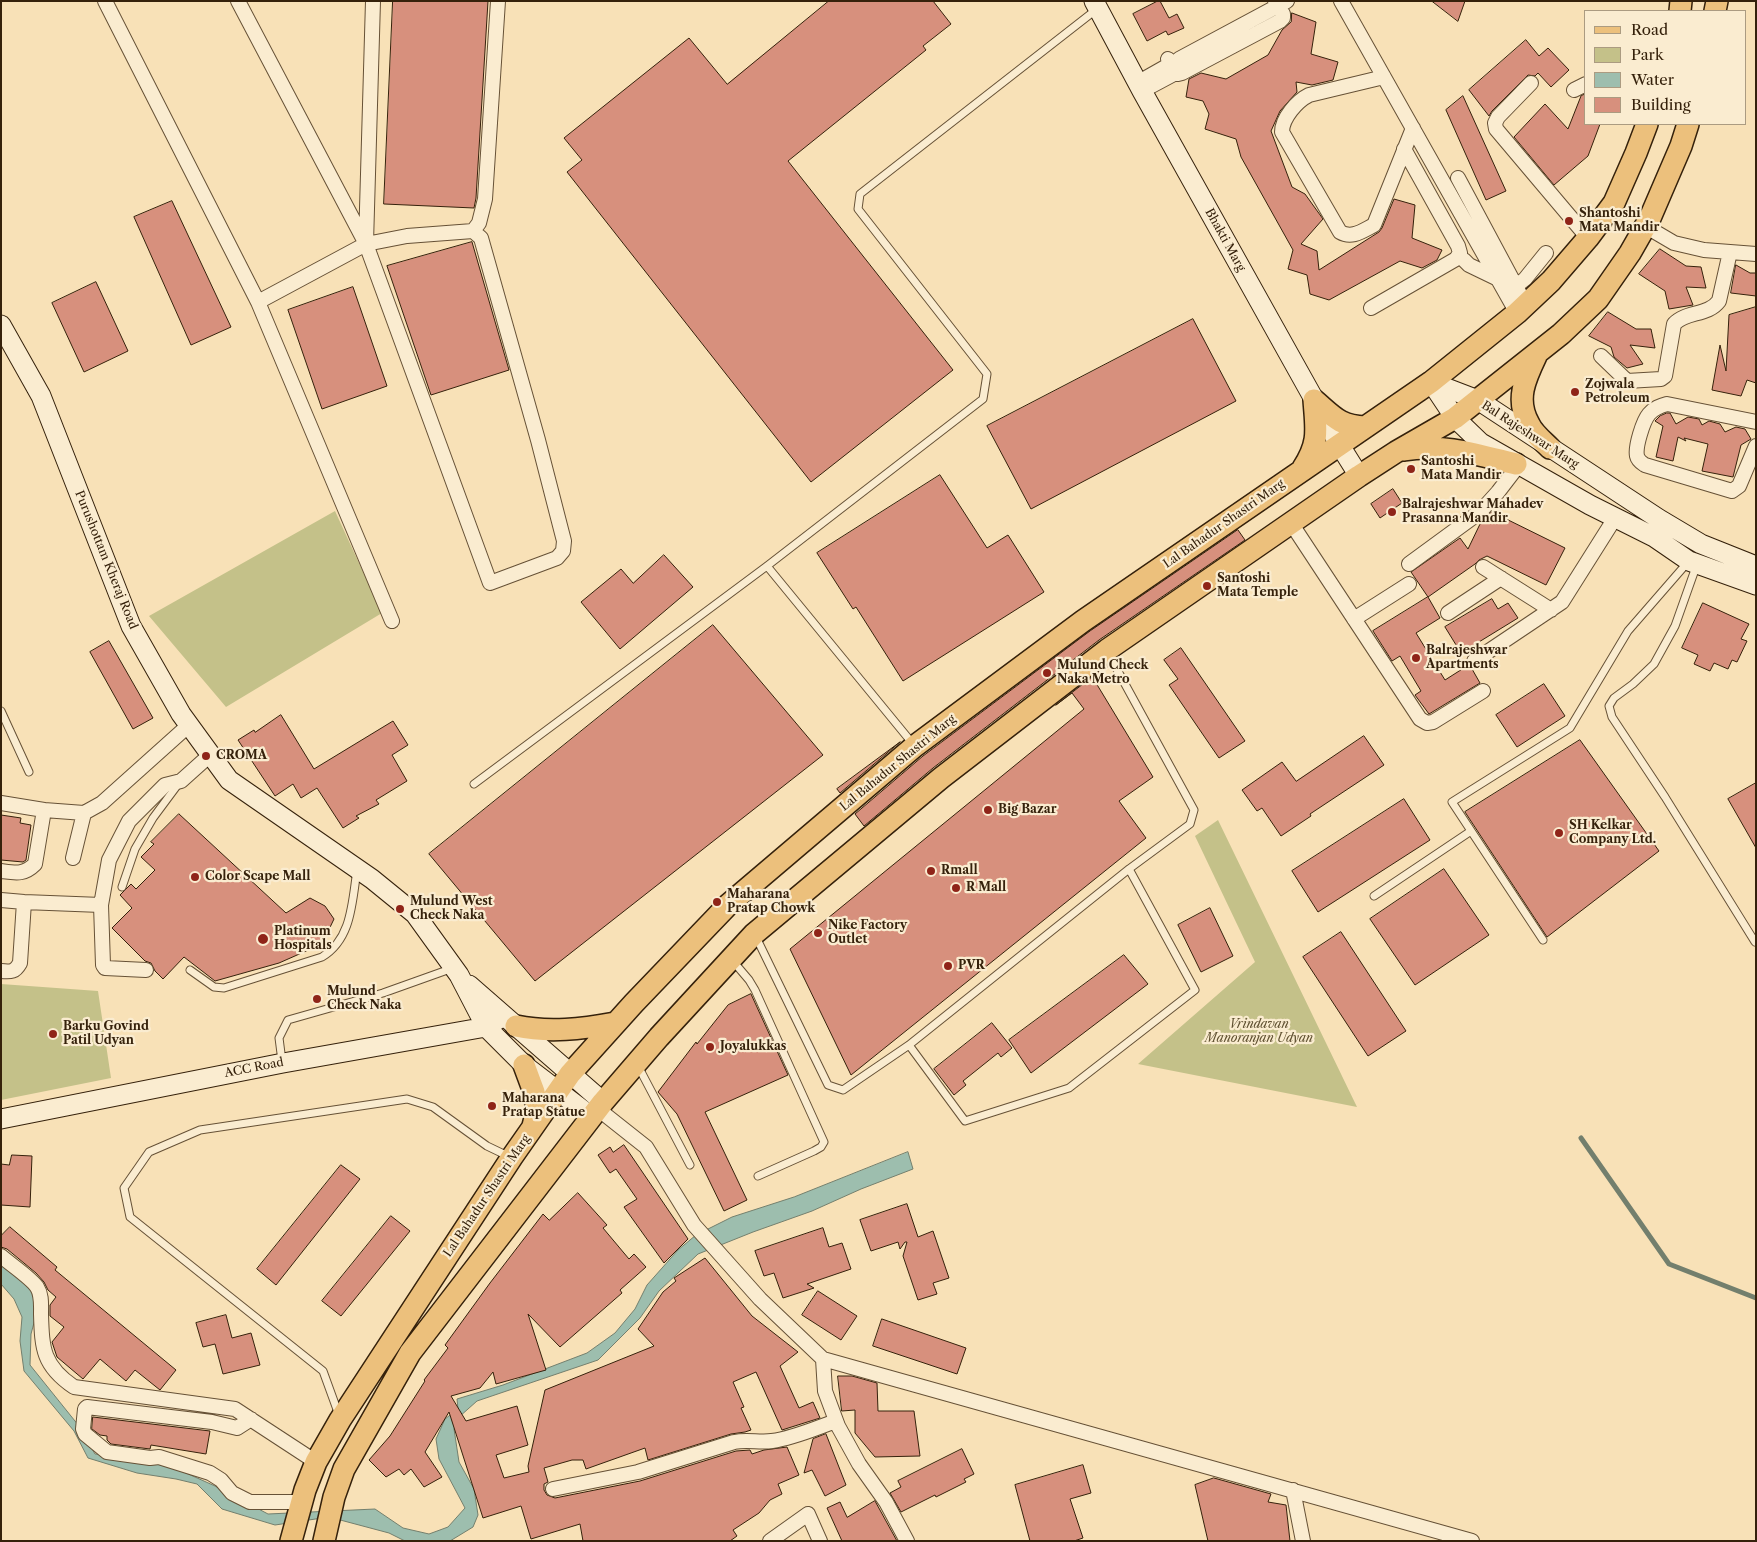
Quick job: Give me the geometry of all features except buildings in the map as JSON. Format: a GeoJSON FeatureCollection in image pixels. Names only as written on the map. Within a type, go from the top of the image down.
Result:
{"type":"FeatureCollection","features":[{"type":"Feature","properties":{"kind":"main road","name":"Lal Bahadur Shastri Marg"},"geometry":{"type":"LineString","coordinates":[[291,1541],[316,1462],[340,1420],[532,1128],[570,1074],[615,1023],[728,905],[915,746],[1083,621],[1431,382],[1521,309],[1551,281],[1588,238],[1614,203],[1647,125]]}},
{"type":"Feature","properties":{"kind":"main road"},"geometry":{"type":"LineString","coordinates":[[304,1496],[330,1515],[344,1468],[413,1348],[636,1063],[754,934],[941,778],[1107,650],[1359,476],[1455,418],[1562,334],[1598,299],[1630,254],[1645,226],[1681,146],[1688,125]]}},
{"type":"Feature","properties":{"kind":"main road"},"geometry":{"type":"LineString","coordinates":[[1538,352],[1524,380],[1521,404],[1529,425],[1550,448]]}},
{"type":"Feature","properties":{"kind":"main road"},"geometry":{"type":"LineString","coordinates":[[1314,400],[1342,423],[1352,426],[1365,426]]}},
{"type":"Feature","properties":{"kind":"main road"},"geometry":{"type":"LineString","coordinates":[[1301,470],[1310,456],[1317,439],[1314,400]]}},
{"type":"Feature","properties":{"kind":"main road"},"geometry":{"type":"LineString","coordinates":[[1396,452],[1419,447],[1450,449],[1517,465]]}},
{"type":"Feature","properties":{"kind":"main road"},"geometry":{"type":"LineString","coordinates":[[510,1021],[535,1030],[595,1027],[615,1023]]}},
{"type":"Feature","properties":{"kind":"main road"},"geometry":{"type":"LineString","coordinates":[[524,1065],[534,1092],[537,1110],[532,1128]]}},
{"type":"Feature","properties":{"kind":"main road"},"geometry":{"type":"LineString","coordinates":[[394,1336],[413,1348]]}},
{"type":"Feature","properties":{"kind":"street"},"geometry":{"type":"LineString","coordinates":[[106,1],[258,302],[392,621]]}},
{"type":"Feature","properties":{"kind":"street"},"geometry":{"type":"LineString","coordinates":[[238,1],[366,244],[490,583],[557,558],[563,551],[564,541],[486,255],[481,238],[473,231],[407,236],[366,244],[258,302]]}},
{"type":"Feature","properties":{"kind":"street"},"geometry":{"type":"LineString","coordinates":[[366,244],[374,1]]}},
{"type":"Feature","properties":{"kind":"street"},"geometry":{"type":"LineString","coordinates":[[473,231],[479,223],[485,198],[498,1]]}},
{"type":"Feature","properties":{"kind":"street"},"geometry":{"type":"LineString","coordinates":[[1342,1],[1498,278],[1521,309]]}},
{"type":"Feature","properties":{"kind":"street"},"geometry":{"type":"LineString","coordinates":[[1140,87],[1171,65],[1280,3]]}},
{"type":"Feature","properties":{"kind":"street","name":"Bhakti Marg"},"geometry":{"type":"LineString","coordinates":[[1096,5],[1314,400],[1359,476]]}},
{"type":"Feature","properties":{"kind":"street"},"geometry":{"type":"LineString","coordinates":[[1384,77],[1309,95],[1299,100],[1282,125],[1282,132],[1340,232],[1352,236],[1374,226],[1413,128]]}},
{"type":"Feature","properties":{"kind":"street"},"geometry":{"type":"LineString","coordinates":[[1531,82],[1498,117],[1495,123],[1496,129],[1588,238]]}},
{"type":"Feature","properties":{"kind":"street"},"geometry":{"type":"LineString","coordinates":[[1371,308],[1456,258],[1460,253],[1458,246],[1404,149]]}},
{"type":"Feature","properties":{"kind":"street"},"geometry":{"type":"LineString","coordinates":[[1458,178],[1516,286],[1521,309]]}},
{"type":"Feature","properties":{"kind":"street"},"geometry":{"type":"LineString","coordinates":[[1645,226],[1674,243],[1704,250],[1756,254]]}},
{"type":"Feature","properties":{"kind":"street"},"geometry":{"type":"LineString","coordinates":[[1601,356],[1627,381],[1661,379],[1665,376],[1674,324],[1678,320],[1710,310],[1719,301],[1730,252]]}},
{"type":"Feature","properties":{"kind":"street"},"geometry":{"type":"LineString","coordinates":[[1516,286],[1525,279],[1546,254]]}},
{"type":"Feature","properties":{"kind":"street"},"geometry":{"type":"LineString","coordinates":[[1464,260],[1469,265],[1498,278]]}},
{"type":"Feature","properties":{"kind":"street","name":"Purushottam Kheraj Road"},"geometry":{"type":"LineString","coordinates":[[1,325],[9,345],[41,396],[132,626],[189,725],[210,755],[229,780],[357,869],[415,914],[456,971]]}},
{"type":"Feature","properties":{"kind":"street","name":"Bal Rajeshwar Marg"},"geometry":{"type":"LineString","coordinates":[[1431,382],[1478,400],[1659,519],[1696,555],[1756,566]]}},
{"type":"Feature","properties":{"kind":"street","name":"Bal Rajeshwar Marg"},"geometry":{"type":"LineString","coordinates":[[1431,382],[1455,418],[1480,443],[1615,518],[1756,585]]}},
{"type":"Feature","properties":{"kind":"street"},"geometry":{"type":"LineString","coordinates":[[1756,422],[1667,404],[1658,406],[1648,414],[1643,423],[1637,447],[1637,457],[1645,465],[1732,490],[1739,486],[1756,446]]}},
{"type":"Feature","properties":{"kind":"street"},"geometry":{"type":"LineString","coordinates":[[1409,564],[1480,512],[1498,492],[1517,465]]}},
{"type":"Feature","properties":{"kind":"street"},"geometry":{"type":"LineString","coordinates":[[1474,661],[1562,602],[1615,518]]}},
{"type":"Feature","properties":{"kind":"street"},"geometry":{"type":"LineString","coordinates":[[1291,523],[1420,718],[1427,724],[1433,722],[1482,691]]}},
{"type":"Feature","properties":{"kind":"street"},"geometry":{"type":"LineString","coordinates":[[1483,566],[1552,610]]}},
{"type":"Feature","properties":{"kind":"street"},"geometry":{"type":"LineString","coordinates":[[1448,613],[1501,578]]}},
{"type":"Feature","properties":{"kind":"street"},"geometry":{"type":"LineString","coordinates":[[1354,619],[1409,584]]}},
{"type":"Feature","properties":{"kind":"street"},"geometry":{"type":"LineString","coordinates":[[1,803],[84,814],[102,803],[189,725]]}},
{"type":"Feature","properties":{"kind":"street"},"geometry":{"type":"LineString","coordinates":[[146,970],[105,968],[103,965],[101,905],[109,860],[129,821],[165,785],[181,781],[210,755]]}},
{"type":"Feature","properties":{"kind":"street"},"geometry":{"type":"LineString","coordinates":[[1,871],[21,873],[29,870],[35,864],[44,810]]}},
{"type":"Feature","properties":{"kind":"street"},"geometry":{"type":"LineString","coordinates":[[74,858],[84,814]]}},
{"type":"Feature","properties":{"kind":"street"},"geometry":{"type":"LineString","coordinates":[[1,900],[101,905]]}},
{"type":"Feature","properties":{"kind":"street"},"geometry":{"type":"LineString","coordinates":[[1,971],[12,972],[20,963],[24,902]]}},
{"type":"Feature","properties":{"kind":"street"},"geometry":{"type":"LineString","coordinates":[[456,971],[570,1074],[598,1110]]}},
{"type":"Feature","properties":{"kind":"street"},"geometry":{"type":"LineString","coordinates":[[456,971],[486,1027],[524,1065],[557,1092],[598,1110],[646,1147],[694,1225],[760,1299],[823,1358],[1472,1541]]}},
{"type":"Feature","properties":{"kind":"street","name":"ACC Road"},"geometry":{"type":"LineString","coordinates":[[1,1119],[282,1063],[486,1027],[510,1021]]}},
{"type":"Feature","properties":{"kind":"street"},"geometry":{"type":"LineString","coordinates":[[1,1256],[36,1286],[41,1298],[41,1339],[46,1357],[59,1377],[74,1387],[235,1409],[316,1462]]}},
{"type":"Feature","properties":{"kind":"street"},"geometry":{"type":"LineString","coordinates":[[823,1358],[825,1391],[836,1421],[859,1464],[886,1502],[907,1541]]}},
{"type":"Feature","properties":{"kind":"street"},"geometry":{"type":"LineString","coordinates":[[251,1419],[237,1428],[212,1422],[87,1407],[85,1409],[83,1429],[85,1434],[107,1452],[150,1458],[159,1457],[210,1473],[221,1480],[232,1493],[250,1502],[304,1496]]}},
{"type":"Feature","properties":{"kind":"street"},"geometry":{"type":"LineString","coordinates":[[553,1489],[638,1472],[746,1439],[770,1441],[781,1439],[836,1421]]}},
{"type":"Feature","properties":{"kind":"street"},"geometry":{"type":"LineString","coordinates":[[1293,1490],[1303,1541]]}},
{"type":"Feature","properties":{"kind":"street"},"geometry":{"type":"LineString","coordinates":[[770,1541],[808,1514],[820,1541]]}},
{"type":"Feature","properties":{"kind":"lane"},"geometry":{"type":"LineString","coordinates":[[474,784],[767,566],[984,398],[987,374],[858,209],[860,194],[1096,5]]}},
{"type":"Feature","properties":{"kind":"lane"},"geometry":{"type":"LineString","coordinates":[[1543,940],[1452,802],[1570,728],[1628,631],[1696,555]]}},
{"type":"Feature","properties":{"kind":"lane"},"geometry":{"type":"LineString","coordinates":[[1696,555],[1675,626],[1654,664],[1633,684],[1614,698],[1608,706],[1612,717],[1665,797],[1755,942]]}},
{"type":"Feature","properties":{"kind":"lane"},"geometry":{"type":"LineString","coordinates":[[767,566],[915,746]]}},
{"type":"Feature","properties":{"kind":"lane"},"geometry":{"type":"LineString","coordinates":[[754,934],[828,1085],[843,1090],[909,1045],[1129,869],[1190,824],[1194,810],[1107,650]]}},
{"type":"Feature","properties":{"kind":"lane"},"geometry":{"type":"LineString","coordinates":[[1,710],[29,772]]}},
{"type":"Feature","properties":{"kind":"lane"},"geometry":{"type":"LineString","coordinates":[[122,887],[135,849],[148,826],[181,781]]}},
{"type":"Feature","properties":{"kind":"lane"},"geometry":{"type":"LineString","coordinates":[[1374,896],[1471,831]]}},
{"type":"Feature","properties":{"kind":"lane"},"geometry":{"type":"LineString","coordinates":[[190,970],[214,987],[224,988],[322,958],[334,948],[348,927],[357,869]]}},
{"type":"Feature","properties":{"kind":"lane"},"geometry":{"type":"LineString","coordinates":[[909,1045],[965,1121],[1069,1088],[1195,990],[1129,869]]}},
{"type":"Feature","properties":{"kind":"lane"},"geometry":{"type":"LineString","coordinates":[[731,958],[755,990],[824,1142],[821,1147],[814,1151],[758,1176]]}},
{"type":"Feature","properties":{"kind":"lane"},"geometry":{"type":"LineString","coordinates":[[282,1063],[279,1038],[288,1020],[456,971]]}},
{"type":"Feature","properties":{"kind":"lane"},"geometry":{"type":"LineString","coordinates":[[636,1063],[690,1165]]}},
{"type":"Feature","properties":{"kind":"lane"},"geometry":{"type":"LineString","coordinates":[[340,1420],[323,1371],[130,1217],[124,1188],[149,1152],[200,1130],[407,1099],[433,1107],[488,1146],[512,1157]]}},
{"type":"Feature","properties":{"kind":"green space"},"geometry":{"type":"Polygon","coordinates":[[[335,511],[382,613],[226,707],[149,616],[335,511]]]}},
{"type":"Feature","properties":{"kind":"green space","name":"Vrindavan Manoranjan Udyan"},"geometry":{"type":"Polygon","coordinates":[[[1218,820],[1357,1107],[1138,1064],[1255,962],[1195,836],[1218,820]]]}},
{"type":"Feature","properties":{"kind":"green space","name":"Barku Govind Patil Udyan"},"geometry":{"type":"Polygon","coordinates":[[[1,984],[98,991],[111,1078],[1,1100],[1,984]]]}},
{"type":"Feature","properties":{"kind":"water"},"geometry":{"type":"Polygon","coordinates":[[[908,1152],[913,1169],[812,1211],[698,1254],[659,1291],[640,1318],[598,1360],[477,1401],[459,1417],[454,1429],[459,1462],[474,1489],[478,1515],[473,1527],[450,1541],[405,1541],[389,1533],[329,1517],[275,1525],[222,1509],[197,1484],[137,1473],[88,1458],[74,1431],[24,1371],[20,1341],[22,1317],[14,1299],[1,1284],[1,1262],[33,1287],[39,1304],[31,1334],[30,1365],[79,1426],[95,1454],[157,1460],[215,1486],[268,1514],[375,1509],[403,1528],[429,1534],[448,1527],[465,1508],[439,1459],[436,1439],[445,1419],[458,1409],[457,1399],[503,1385],[587,1353],[615,1333],[635,1309],[647,1285],[678,1250],[696,1235],[732,1217],[794,1197],[908,1152]]]}},
{"type":"Feature","properties":{"kind":"waterway"},"geometry":{"type":"LineString","coordinates":[[1581,1138],[1669,1264],[1756,1298]]}},
{"type":"Feature","properties":{"kind":"place","name":"Shantoshi Mata Mandir"},"geometry":{"type":"Point","coordinates":[1569,221]}},
{"type":"Feature","properties":{"kind":"place","name":"Zojwala Petroleum"},"geometry":{"type":"Point","coordinates":[1575,392]}},
{"type":"Feature","properties":{"kind":"place","name":"Santoshi Mata Mandir"},"geometry":{"type":"Point","coordinates":[1411,469]}},
{"type":"Feature","properties":{"kind":"place","name":"Balrajeshwar Mahadev Prasanna Mandir"},"geometry":{"type":"Point","coordinates":[1392,512]}},
{"type":"Feature","properties":{"kind":"place","name":"Santoshi Mata Temple"},"geometry":{"type":"Point","coordinates":[1207,586]}},
{"type":"Feature","properties":{"kind":"place","name":"Balrajeshwar Apartments"},"geometry":{"type":"Point","coordinates":[1416,658]}},
{"type":"Feature","properties":{"kind":"place","name":"Mulund Check Naka Metro"},"geometry":{"type":"Point","coordinates":[1047,673]}},
{"type":"Feature","properties":{"kind":"place","name":"CROMA"},"geometry":{"type":"Point","coordinates":[206,756]}},
{"type":"Feature","properties":{"kind":"place","name":"Big Bazar"},"geometry":{"type":"Point","coordinates":[988,810]}},
{"type":"Feature","properties":{"kind":"place","name":"SH Kelkar Company Ltd."},"geometry":{"type":"Point","coordinates":[1559,833]}},
{"type":"Feature","properties":{"kind":"place","name":"Rmall"},"geometry":{"type":"Point","coordinates":[931,871]}},
{"type":"Feature","properties":{"kind":"place","name":"Color Scape Mall"},"geometry":{"type":"Point","coordinates":[195,877]}},
{"type":"Feature","properties":{"kind":"place","name":"R Mall"},"geometry":{"type":"Point","coordinates":[956,888]}},
{"type":"Feature","properties":{"kind":"place","name":"Maharana Pratap Chowk"},"geometry":{"type":"Point","coordinates":[717,902]}},
{"type":"Feature","properties":{"kind":"place","name":"Mulund West Check Naka"},"geometry":{"type":"Point","coordinates":[400,909]}},
{"type":"Feature","properties":{"kind":"place","name":"Nike Factory Outlet"},"geometry":{"type":"Point","coordinates":[818,933]}},
{"type":"Feature","properties":{"kind":"place","name":"Platinum Hospitals"},"geometry":{"type":"Point","coordinates":[263,939]}},
{"type":"Feature","properties":{"kind":"place","name":"PVR"},"geometry":{"type":"Point","coordinates":[948,966]}},
{"type":"Feature","properties":{"kind":"place","name":"Mulund Check Naka"},"geometry":{"type":"Point","coordinates":[317,999]}},
{"type":"Feature","properties":{"kind":"place","name":"Barku Govind Patil Udyan"},"geometry":{"type":"Point","coordinates":[53,1034]}},
{"type":"Feature","properties":{"kind":"place","name":"Joyalukkas"},"geometry":{"type":"Point","coordinates":[710,1047]}},
{"type":"Feature","properties":{"kind":"place","name":"Maharana Pratap Statue"},"geometry":{"type":"Point","coordinates":[492,1106]}}]}
